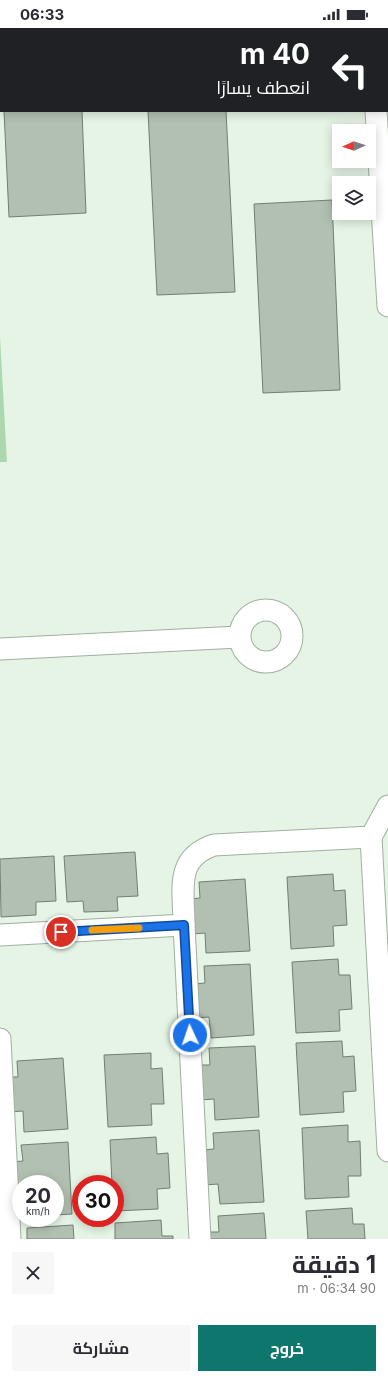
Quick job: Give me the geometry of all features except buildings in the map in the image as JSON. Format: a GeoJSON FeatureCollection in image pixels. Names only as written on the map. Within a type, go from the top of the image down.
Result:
{"type":"FeatureCollection","features":[{"type":"Feature","properties":{"kind":"street"},"geometry":{"type":"LineString","coordinates":[[376,112],[383,148],[388,306]]}},
{"type":"Feature","properties":{"kind":"street"},"geometry":{"type":"LineString","coordinates":[[0,649],[239,637]]}},
{"type":"Feature","properties":{"kind":"street"},"geometry":{"type":"LineString","coordinates":[[388,806],[371,837],[381,909],[388,1152]]}},
{"type":"Feature","properties":{"kind":"street"},"geometry":{"type":"LineString","coordinates":[[200,1239],[184,925],[185,868],[192,857],[201,849],[214,845],[371,837]]}},
{"type":"Feature","properties":{"kind":"street"},"geometry":{"type":"LineString","coordinates":[[0,935],[184,925]]}},
{"type":"Feature","properties":{"kind":"street"},"geometry":{"type":"LineString","coordinates":[[0,1039],[10,1239]]}},
{"type":"Feature","properties":{"kind":"green space"},"geometry":{"type":"Polygon","coordinates":[[[0,337],[7,462],[0,462],[0,337]]]}},
{"type":"Feature","properties":{"kind":"slow traffic"},"geometry":{"type":"LineString","coordinates":[[92,930],[139,928]]}},
{"type":"Feature","properties":{"kind":"route"},"geometry":{"type":"LineString","coordinates":[[61,932],[184,925],[190,1035]]}}]}
